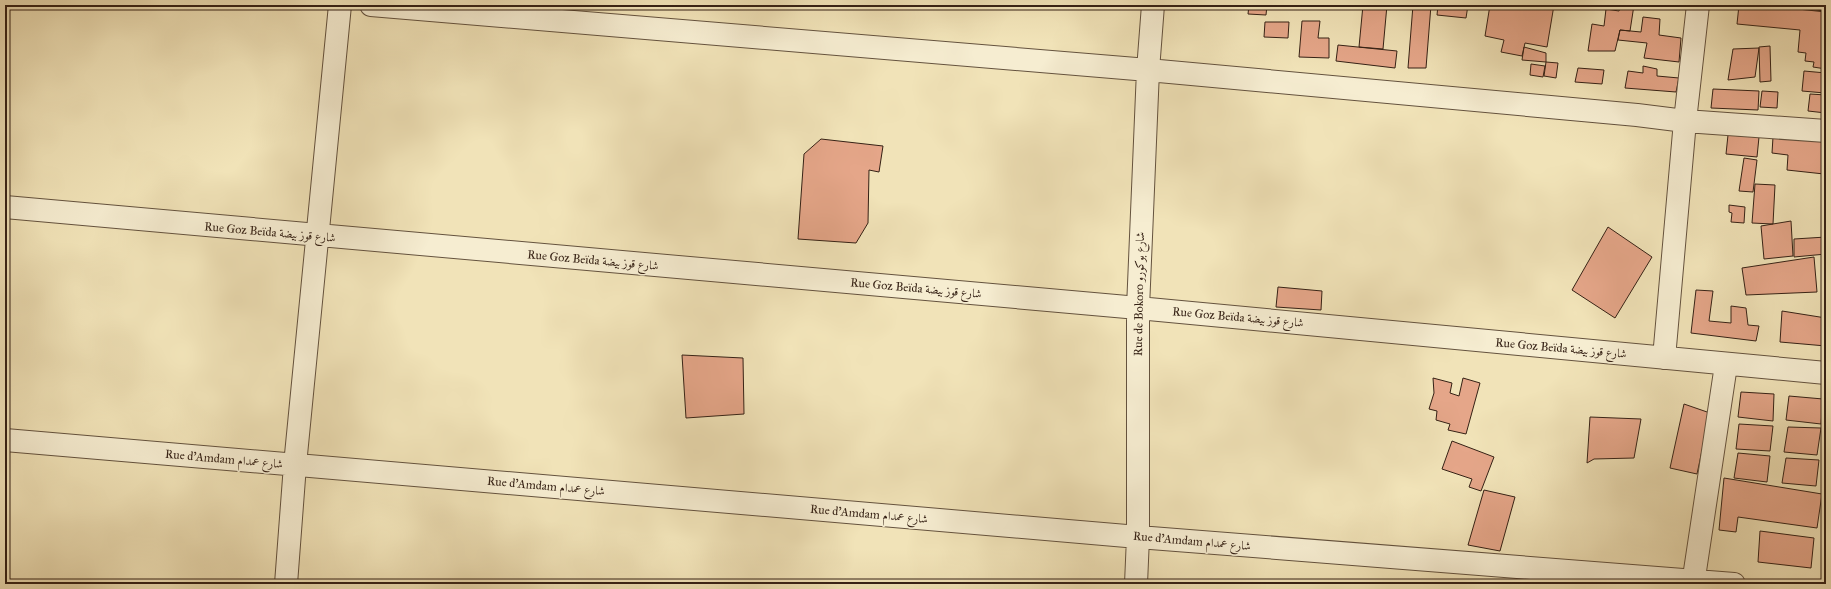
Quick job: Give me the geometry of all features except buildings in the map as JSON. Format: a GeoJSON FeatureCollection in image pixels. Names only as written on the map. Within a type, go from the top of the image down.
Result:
{"type":"FeatureCollection","features":[{"type":"Feature","properties":{"kind":"street"},"geometry":{"type":"LineString","coordinates":[[286,584],[295,465],[340,5]]}},
{"type":"Feature","properties":{"kind":"street"},"geometry":{"type":"LineString","coordinates":[[371,5],[1148,70],[1629,114],[1685,121],[1826,131]]}},
{"type":"Feature","properties":{"kind":"street","name":"Rue de Bokoro شارع بوكورو"},"geometry":{"type":"LineString","coordinates":[[1136,584],[1138,536],[1138,308],[1148,70],[1153,5]]}},
{"type":"Feature","properties":{"kind":"street"},"geometry":{"type":"LineString","coordinates":[[1664,358],[1685,121],[1698,5]]}},
{"type":"Feature","properties":{"kind":"street","name":"Rue Goz Beïda شارع قوز بيضة"},"geometry":{"type":"LineString","coordinates":[[5,207],[1138,308],[1726,365],[1826,373]]}},
{"type":"Feature","properties":{"kind":"street"},"geometry":{"type":"LineString","coordinates":[[1693,582],[1726,365]]}},
{"type":"Feature","properties":{"kind":"street","name":"Rue d'Amdam شارع عمدام"},"geometry":{"type":"LineString","coordinates":[[5,440],[1138,536],[1693,582],[1734,584]]}}]}
